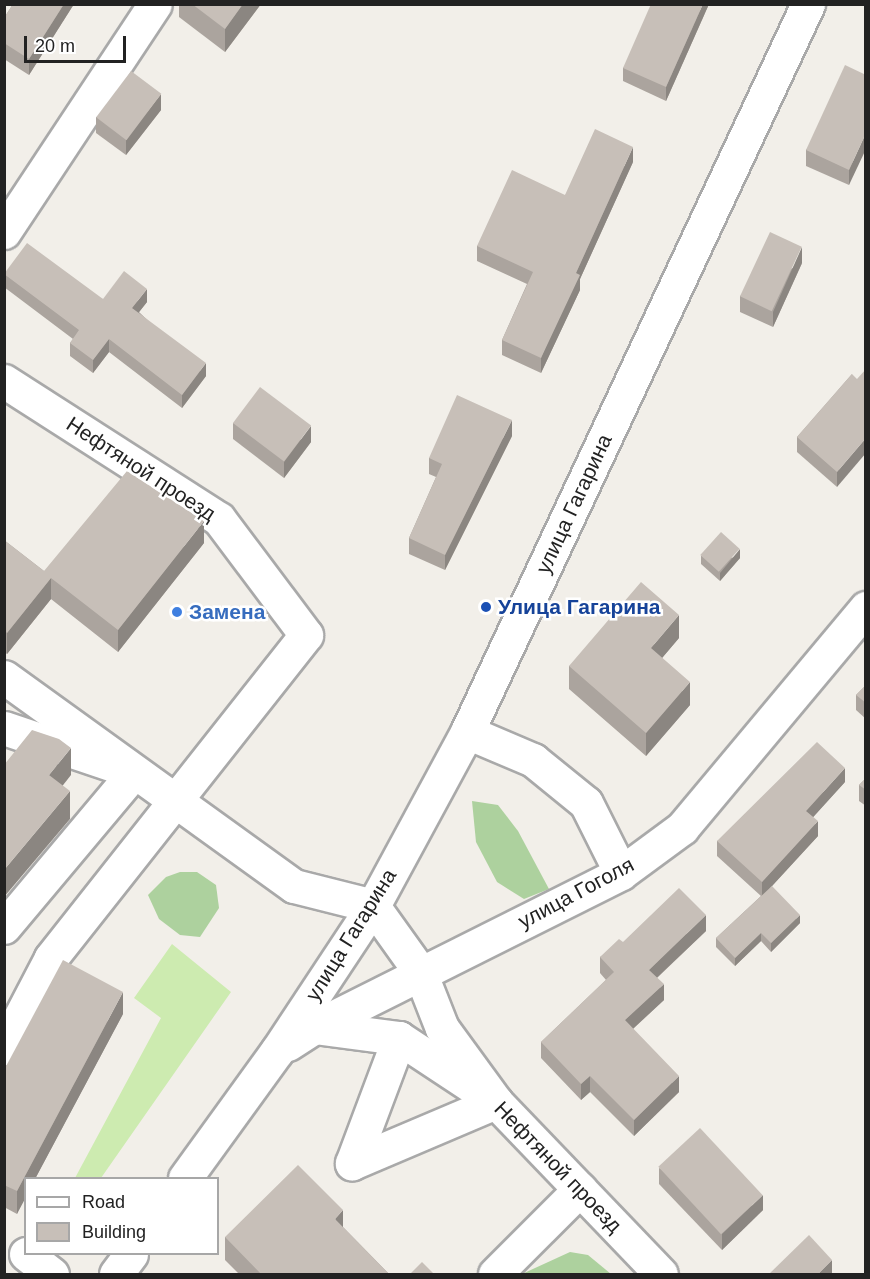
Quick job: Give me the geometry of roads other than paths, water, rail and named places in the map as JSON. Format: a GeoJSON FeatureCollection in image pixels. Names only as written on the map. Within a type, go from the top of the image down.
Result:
{"type":"FeatureCollection","features":[{"type":"Feature","properties":{"kind":"street"},"geometry":{"type":"LineString","coordinates":[[4,232],[155,4]]}},
{"type":"Feature","properties":{"kind":"street","name":"улица Гагарина"},"geometry":{"type":"LineString","coordinates":[[186,1177],[277,1051],[373,906],[467,732],[808,4]]}},
{"type":"Feature","properties":{"kind":"street","name":"Нефтяной проезд"},"geometry":{"type":"LineString","coordinates":[[4,381],[219,519],[306,636],[175,803]]}},
{"type":"Feature","properties":{"kind":"street","name":"улица Гоголя"},"geometry":{"type":"LineString","coordinates":[[277,1051],[314,1027],[420,972],[621,873],[682,828],[866,608]]}},
{"type":"Feature","properties":{"kind":"street"},"geometry":{"type":"LineString","coordinates":[[4,677],[175,803],[294,886],[373,906],[420,972],[442,1028],[496,1102],[352,1163],[399,1038]]}},
{"type":"Feature","properties":{"kind":"street"},"geometry":{"type":"LineString","coordinates":[[4,728],[134,772]]}},
{"type":"Feature","properties":{"kind":"street"},"geometry":{"type":"LineString","coordinates":[[467,732],[533,760],[586,803],[621,873]]}},
{"type":"Feature","properties":{"kind":"street"},"geometry":{"type":"LineString","coordinates":[[4,927],[134,772]]}},
{"type":"Feature","properties":{"kind":"street"},"geometry":{"type":"LineString","coordinates":[[4,1048],[51,958],[175,803]]}},
{"type":"Feature","properties":{"kind":"street","name":"Нефтяной проезд"},"geometry":{"type":"LineString","coordinates":[[314,1027],[399,1038],[496,1102],[661,1275]]}},
{"type":"Feature","properties":{"kind":"street"},"geometry":{"type":"LineString","coordinates":[[495,1275],[580,1189]]}},
{"type":"Feature","properties":{"kind":"street"},"geometry":{"type":"LineString","coordinates":[[4,1236],[24,1251]]}},
{"type":"Feature","properties":{"kind":"street"},"geometry":{"type":"LineString","coordinates":[[28,1255],[52,1275]]}},
{"type":"Feature","properties":{"kind":"street"},"geometry":{"type":"LineString","coordinates":[[116,1275],[130,1255]]}},
{"type":"Feature","properties":{"kind":"place","name":"Улица Гагарина"},"geometry":{"type":"Point","coordinates":[486,607]}},
{"type":"Feature","properties":{"kind":"place","name":"Замена"},"geometry":{"type":"Point","coordinates":[177,612]}}]}
